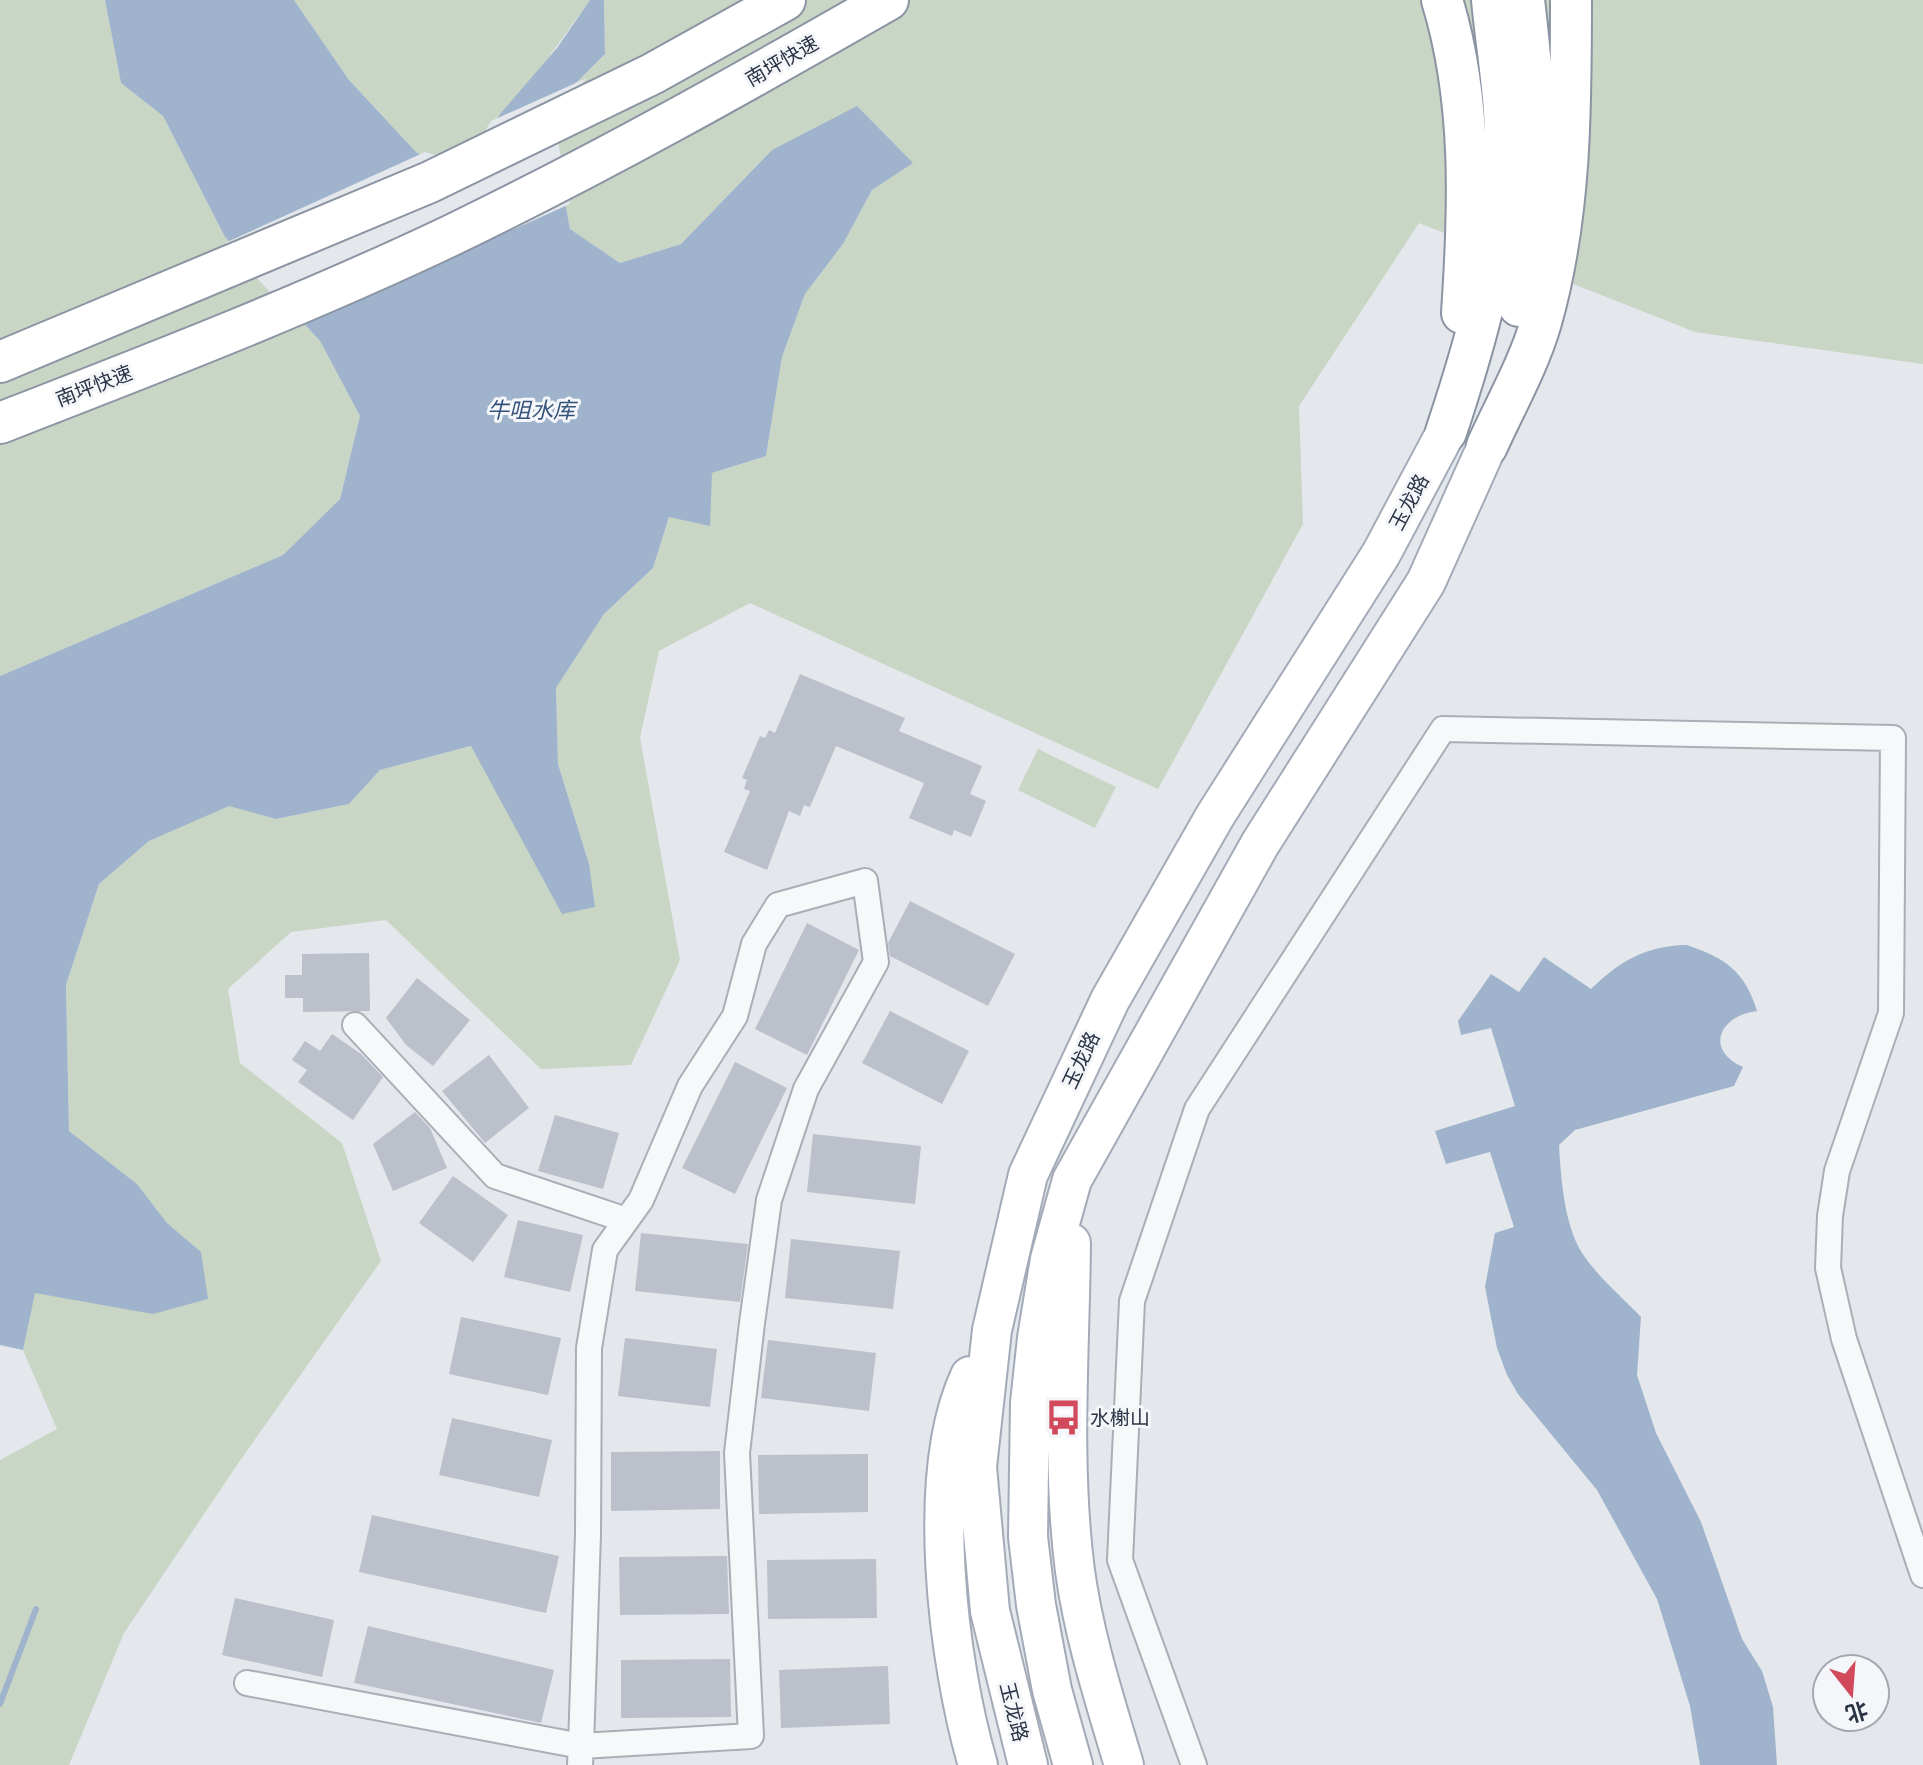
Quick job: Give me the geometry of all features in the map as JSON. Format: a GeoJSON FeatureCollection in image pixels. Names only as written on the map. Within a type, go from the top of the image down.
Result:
{"type":"FeatureCollection","features":[{"type":"Feature","properties":{"kind":"highway"},"geometry":{"type":"LineString","coordinates":[[0,362],[165,296],[430,182],[652,74],[785,0]]}},
{"type":"Feature","properties":{"kind":"highway","name":"南坪快速"},"geometry":{"type":"LineString","coordinates":[[0,423],[189,349],[450,235],[676,122],[888,0]]}},
{"type":"Feature","properties":{"kind":"highway"},"geometry":{"type":"LineString","coordinates":[[1442,0],[1457,63],[1466,126],[1467,196],[1461,326],[1446,432]]}},
{"type":"Feature","properties":{"kind":"highway"},"geometry":{"type":"LineString","coordinates":[[1446,432],[1474,348],[1500,228],[1505,155],[1492,0]]}},
{"type":"Feature","properties":{"kind":"highway"},"geometry":{"type":"LineString","coordinates":[[1487,446],[1523,289],[1534,217],[1538,148],[1524,0]]}},
{"type":"Feature","properties":{"kind":"highway"},"geometry":{"type":"LineString","coordinates":[[1487,446],[1540,326],[1558,251],[1568,172],[1571,0]]}},
{"type":"Feature","properties":{"kind":"main road","name":"玉龙路"},"geometry":{"type":"LineString","coordinates":[[1028,1765],[990,1611],[977,1467],[992,1330],[1028,1175],[1110,1000],[1215,816],[1381,554],[1446,432]]}},
{"type":"Feature","properties":{"kind":"main road"},"geometry":{"type":"LineString","coordinates":[[1073,1765],[1052,1690],[1036,1605],[1028,1537],[1030,1403],[1037,1338],[1050,1259],[1072,1180],[1260,844],[1426,582],[1487,446]]}},
{"type":"Feature","properties":{"kind":"main road"},"geometry":{"type":"LineString","coordinates":[[1072,1180],[1069,1501],[1075,1570],[1085,1628],[1124,1765]]}},
{"type":"Feature","properties":{"kind":"main road"},"geometry":{"type":"LineString","coordinates":[[978,1765],[955,1655],[945,1489],[948,1451],[960,1406],[992,1330]]}},
{"type":"Feature","properties":{"kind":"street"},"geometry":{"type":"LineString","coordinates":[[1194,1765],[1120,1560],[1132,1301],[1197,1109],[1443,729],[1893,738],[1891,1013],[1837,1171],[1830,1216],[1828,1268],[1844,1339],[1922,1568]]}},
{"type":"Feature","properties":{"kind":"street"},"geometry":{"type":"LineString","coordinates":[[247,1683],[580,1756],[751,1736],[737,1453],[752,1323],[769,1200],[806,1089],[876,962],[865,881],[778,905],[754,944],[735,1016],[690,1086],[641,1200],[605,1250],[589,1348],[588,1534],[580,1756]]}},
{"type":"Feature","properties":{"kind":"street"},"geometry":{"type":"LineString","coordinates":[[355,1025],[495,1176],[626,1220]]}},
{"type":"Feature","properties":{"kind":"green space"},"geometry":{"type":"Polygon","coordinates":[[[0,0],[105,0],[121,83],[163,116],[225,237],[320,341],[360,416],[340,499],[283,555],[0,676],[0,0]]]}},
{"type":"Feature","properties":{"kind":"green space"},"geometry":{"type":"Polygon","coordinates":[[[294,0],[590,0],[468,169],[417,153],[349,80],[294,0]]]}},
{"type":"Feature","properties":{"kind":"green space"},"geometry":{"type":"Polygon","coordinates":[[[604,0],[1923,0],[1923,364],[1695,332],[1419,223],[1299,406],[1303,524],[1158,789],[750,603],[659,651],[640,738],[680,960],[631,1065],[541,1069],[386,920],[291,932],[228,989],[240,1063],[342,1143],[381,1261],[239,1462],[124,1633],[69,1765],[0,1765],[0,1460],[57,1429],[23,1350],[34,1293],[200,1252],[167,1223],[137,1184],[69,1131],[66,985],[99,884],[149,841],[229,805],[276,819],[349,804],[380,770],[472,746],[562,913],[589,864],[558,764],[556,688],[604,614],[653,568],[669,517],[712,473],[766,456],[782,357],[805,294],[843,244],[872,190],[912,163],[772,150],[681,244],[620,263],[570,229],[553,137],[575,84],[605,54],[604,0]]]}},
{"type":"Feature","properties":{"kind":"green space"},"geometry":{"type":"Polygon","coordinates":[[[1038,749],[1116,787],[1095,828],[1018,790],[1038,749]]]}},
{"type":"Feature","properties":{"kind":"water","name":"牛咀水库"},"geometry":{"type":"Polygon","coordinates":[[[105,0],[294,0],[349,80],[417,153],[468,169],[500,114],[557,48],[590,0],[604,0],[605,54],[575,84],[553,137],[570,229],[620,263],[681,244],[772,150],[857,106],[913,163],[872,190],[843,244],[805,294],[782,357],[766,456],[712,473],[710,526],[669,517],[653,568],[604,614],[556,688],[558,764],[589,864],[595,907],[562,914],[471,746],[380,770],[349,804],[276,819],[229,806],[149,841],[99,884],[66,985],[69,1131],[137,1184],[167,1223],[201,1252],[208,1299],[153,1314],[35,1293],[23,1350],[0,1345],[0,676],[283,555],[340,499],[360,416],[320,341],[225,237],[163,116],[121,83],[105,0]]]}},
{"type":"Feature","properties":{"kind":"water"},"geometry":{"type":"Polygon","coordinates":[[[1687,945],[1712,955],[1732,968],[1746,986],[1757,1011],[1734,1019],[1722,1034],[1720,1042],[1723,1051],[1743,1067],[1734,1086],[1575,1130],[1559,1145],[1562,1186],[1571,1229],[1582,1253],[1641,1317],[1637,1375],[1656,1433],[1701,1522],[1742,1639],[1762,1671],[1773,1707],[1777,1765],[1700,1765],[1690,1706],[1657,1599],[1597,1490],[1518,1394],[1497,1348],[1485,1287],[1495,1233],[1514,1227],[1490,1152],[1446,1164],[1435,1131],[1515,1106],[1491,1028],[1461,1035],[1458,1021],[1491,974],[1519,992],[1544,957],[1591,989],[1612,970],[1634,957],[1658,948],[1687,945]]]}},
{"type":"Feature","properties":{"kind":"pier"},"geometry":{"type":"Polygon","coordinates":[[[587,78],[579,86],[557,137],[570,204],[300,325],[225,243],[425,152],[466,164],[491,121],[587,78]]]}},
{"type":"Feature","properties":{"kind":"building"},"geometry":{"type":"Polygon","coordinates":[[[800,674],[905,718],[899,731],[982,766],[970,794],[986,801],[971,837],[954,830],[952,836],[909,818],[924,783],[836,746],[810,807],[804,805],[800,816],[789,811],[767,870],[724,852],[750,791],[744,789],[747,780],[742,778],[760,736],[765,738],[769,730],[775,733],[800,674]]]}},
{"type":"Feature","properties":{"kind":"building"},"geometry":{"type":"Polygon","coordinates":[[[910,901],[1015,954],[988,1006],[890,956],[888,943],[910,901]]]}},
{"type":"Feature","properties":{"kind":"building"},"geometry":{"type":"Polygon","coordinates":[[[807,923],[859,950],[807,1055],[755,1029],[807,923]]]}},
{"type":"Feature","properties":{"kind":"building"},"geometry":{"type":"Polygon","coordinates":[[[369,953],[370,1011],[303,1012],[303,998],[285,998],[285,975],[302,975],[302,954],[369,953]]]}},
{"type":"Feature","properties":{"kind":"building"},"geometry":{"type":"Polygon","coordinates":[[[417,978],[470,1020],[433,1066],[406,1045],[386,1018],[417,978]]]}},
{"type":"Feature","properties":{"kind":"building"},"geometry":{"type":"Polygon","coordinates":[[[890,1011],[969,1051],[942,1104],[862,1063],[890,1011]]]}},
{"type":"Feature","properties":{"kind":"building"},"geometry":{"type":"Polygon","coordinates":[[[332,1034],[361,1054],[383,1077],[353,1120],[298,1082],[307,1070],[292,1060],[305,1041],[320,1051],[332,1034]]]}},
{"type":"Feature","properties":{"kind":"building"},"geometry":{"type":"Polygon","coordinates":[[[489,1055],[529,1108],[485,1143],[442,1091],[489,1055]]]}},
{"type":"Feature","properties":{"kind":"building"},"geometry":{"type":"Polygon","coordinates":[[[735,1062],[787,1088],[735,1194],[682,1168],[735,1062]]]}},
{"type":"Feature","properties":{"kind":"building"},"geometry":{"type":"Polygon","coordinates":[[[415,1112],[430,1128],[447,1168],[393,1191],[373,1144],[415,1112]]]}},
{"type":"Feature","properties":{"kind":"building"},"geometry":{"type":"Polygon","coordinates":[[[555,1115],[619,1133],[603,1189],[538,1171],[555,1115]]]}},
{"type":"Feature","properties":{"kind":"building"},"geometry":{"type":"Polygon","coordinates":[[[813,1134],[921,1146],[915,1204],[807,1192],[813,1134]]]}},
{"type":"Feature","properties":{"kind":"building"},"geometry":{"type":"Polygon","coordinates":[[[453,1176],[508,1215],[473,1262],[419,1223],[453,1176]]]}},
{"type":"Feature","properties":{"kind":"building"},"geometry":{"type":"Polygon","coordinates":[[[518,1220],[583,1235],[570,1292],[504,1277],[518,1220]]]}},
{"type":"Feature","properties":{"kind":"building"},"geometry":{"type":"Polygon","coordinates":[[[641,1233],[748,1244],[740,1302],[635,1291],[641,1233]]]}},
{"type":"Feature","properties":{"kind":"building"},"geometry":{"type":"Polygon","coordinates":[[[791,1239],[900,1251],[893,1309],[785,1298],[791,1239]]]}},
{"type":"Feature","properties":{"kind":"building"},"geometry":{"type":"Polygon","coordinates":[[[461,1317],[561,1338],[548,1395],[449,1374],[461,1317]]]}},
{"type":"Feature","properties":{"kind":"building"},"geometry":{"type":"Polygon","coordinates":[[[625,1338],[717,1349],[710,1407],[618,1396],[625,1338]]]}},
{"type":"Feature","properties":{"kind":"building"},"geometry":{"type":"Polygon","coordinates":[[[768,1340],[876,1353],[869,1411],[761,1398],[768,1340]]]}},
{"type":"Feature","properties":{"kind":"building"},"geometry":{"type":"Polygon","coordinates":[[[452,1418],[552,1440],[539,1497],[439,1475],[452,1418]]]}},
{"type":"Feature","properties":{"kind":"building"},"geometry":{"type":"Polygon","coordinates":[[[720,1451],[720,1509],[611,1511],[611,1452],[720,1451]]]}},
{"type":"Feature","properties":{"kind":"building"},"geometry":{"type":"Polygon","coordinates":[[[868,1454],[868,1512],[759,1514],[758,1455],[868,1454]]]}},
{"type":"Feature","properties":{"kind":"building"},"geometry":{"type":"Polygon","coordinates":[[[372,1515],[559,1556],[546,1613],[359,1572],[372,1515]]]}},
{"type":"Feature","properties":{"kind":"building"},"geometry":{"type":"Polygon","coordinates":[[[727,1556],[729,1614],[620,1615],[619,1557],[727,1556]]]}},
{"type":"Feature","properties":{"kind":"building"},"geometry":{"type":"Polygon","coordinates":[[[876,1559],[877,1618],[768,1619],[767,1560],[876,1559]]]}},
{"type":"Feature","properties":{"kind":"building"},"geometry":{"type":"Polygon","coordinates":[[[235,1598],[334,1620],[322,1677],[222,1655],[235,1598]]]}},
{"type":"Feature","properties":{"kind":"building"},"geometry":{"type":"Polygon","coordinates":[[[368,1626],[554,1670],[541,1723],[354,1683],[368,1626]]]}},
{"type":"Feature","properties":{"kind":"building"},"geometry":{"type":"Polygon","coordinates":[[[730,1659],[731,1717],[621,1718],[621,1660],[730,1659]]]}},
{"type":"Feature","properties":{"kind":"building"},"geometry":{"type":"Polygon","coordinates":[[[888,1666],[890,1724],[781,1728],[779,1670],[888,1666]]]}},
{"type":"Feature","properties":{"kind":"waterway"},"geometry":{"type":"LineString","coordinates":[[0,1704],[36,1609]]}},
{"type":"Feature","properties":{"kind":"place","name":"水榭山"},"geometry":{"type":"Point","coordinates":[1064,1418]}}]}
